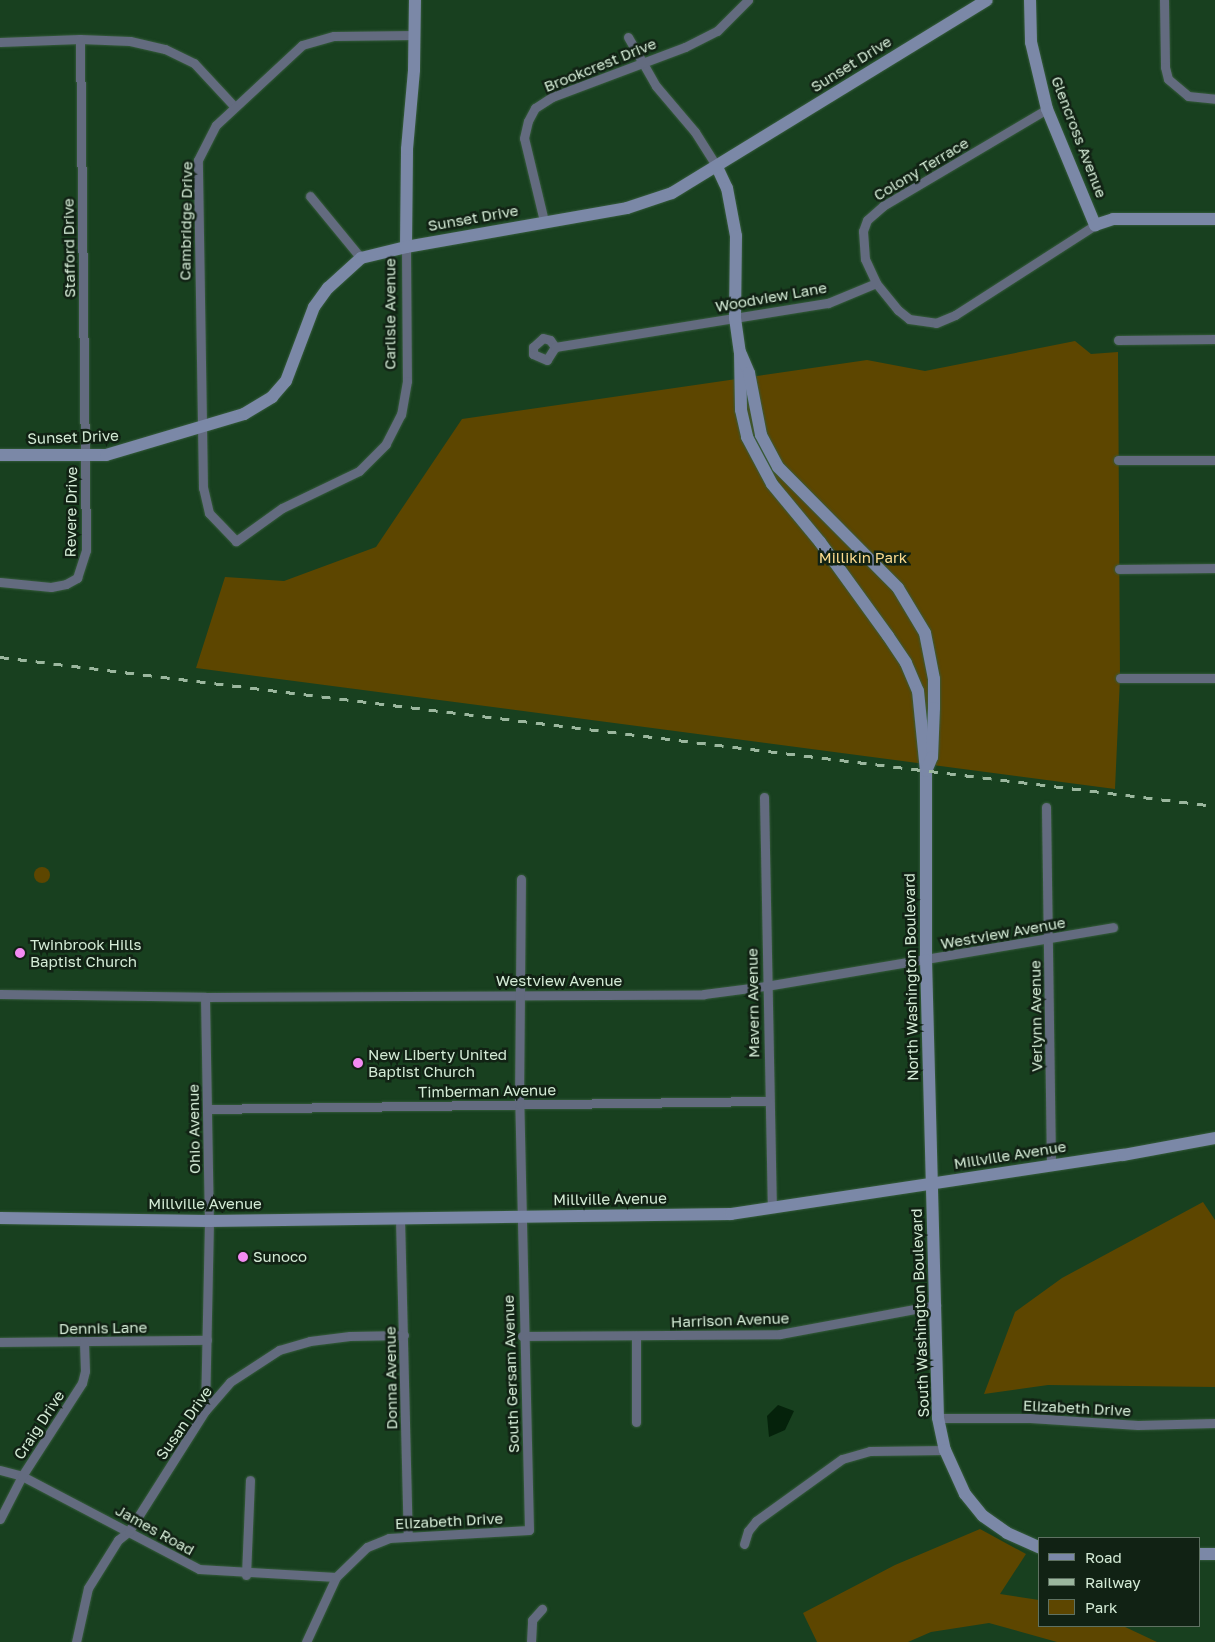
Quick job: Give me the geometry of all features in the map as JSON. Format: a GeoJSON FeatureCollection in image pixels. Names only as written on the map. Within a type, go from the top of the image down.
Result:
{"type":"FeatureCollection","features":[{"type":"Feature","properties":{"kind":"street","name":"Carlisle Avenue"},"geometry":{"type":"LineString","coordinates":[[236,541],[282,508],[360,471],[386,444],[401,414],[407,380],[407,149],[415,35],[415,0]]}},
{"type":"Feature","properties":{"kind":"street","name":"Brookcrest Drive"},"geometry":{"type":"LineString","coordinates":[[544,221],[524,138],[528,121],[535,108],[552,97],[641,64],[717,31],[748,0]]}},
{"type":"Feature","properties":{"kind":"street","name":"Sunset Drive"},"geometry":{"type":"LineString","coordinates":[[0,455],[86,455],[128,451],[244,414],[272,397],[295,363],[314,307],[328,288],[361,258],[406,247],[544,221],[627,208],[672,192],[717,167],[987,0]]}},
{"type":"Feature","properties":{"kind":"street","name":"Glencross Avenue"},"geometry":{"type":"LineString","coordinates":[[1030,0],[1031,42],[1047,109],[1095,225]]}},
{"type":"Feature","properties":{"kind":"street"},"geometry":{"type":"LineString","coordinates":[[1164,0],[1165,67],[1168,79],[1178,90],[1188,96],[1215,99]]}},
{"type":"Feature","properties":{"kind":"street","name":"Cambridge Drive"},"geometry":{"type":"LineString","coordinates":[[236,541],[209,513],[205,502],[200,428],[198,160],[216,125],[234,106],[302,45],[334,36],[415,35]]}},
{"type":"Feature","properties":{"kind":"street","name":"North Washington Boulevard"},"geometry":{"type":"LineString","coordinates":[[628,37],[641,64],[695,132],[717,167],[727,188],[736,236],[735,318],[740,352],[741,410],[747,437],[772,484],[852,586],[906,663],[921,705],[926,771],[926,960],[932,1183]]}},
{"type":"Feature","properties":{"kind":"street"},"geometry":{"type":"LineString","coordinates":[[0,42],[80,39],[130,41],[165,48],[194,63],[234,106]]}},
{"type":"Feature","properties":{"kind":"street","name":"Stafford Drive"},"geometry":{"type":"LineString","coordinates":[[80,39],[86,455]]}},
{"type":"Feature","properties":{"kind":"street","name":"Colony Terrace"},"geometry":{"type":"LineString","coordinates":[[876,282],[865,260],[862,243],[867,220],[883,206],[1047,109]]}},
{"type":"Feature","properties":{"kind":"street"},"geometry":{"type":"LineString","coordinates":[[310,196],[361,258]]}},
{"type":"Feature","properties":{"kind":"street"},"geometry":{"type":"LineString","coordinates":[[876,282],[898,310],[909,318],[936,323],[956,315],[1095,225],[1113,219],[1215,218]]}},
{"type":"Feature","properties":{"kind":"street","name":"Woodview Lane"},"geometry":{"type":"LineString","coordinates":[[555,347],[828,303],[876,282]]}},
{"type":"Feature","properties":{"kind":"street"},"geometry":{"type":"LineString","coordinates":[[1118,340],[1215,339]]}},
{"type":"Feature","properties":{"kind":"street","name":"North Washington Boulevard"},"geometry":{"type":"LineString","coordinates":[[740,352],[749,373],[761,435],[778,467],[898,588],[925,633],[934,679],[932,756],[926,771]]}},
{"type":"Feature","properties":{"kind":"street","name":"Revere Drive"},"geometry":{"type":"LineString","coordinates":[[0,582],[51,587],[66,584],[77,578],[86,550],[86,455]]}},
{"type":"Feature","properties":{"kind":"street"},"geometry":{"type":"LineString","coordinates":[[1118,460],[1215,460]]}},
{"type":"Feature","properties":{"kind":"street"},"geometry":{"type":"LineString","coordinates":[[1119,569],[1215,568]]}},
{"type":"Feature","properties":{"kind":"street"},"geometry":{"type":"LineString","coordinates":[[1120,678],[1215,678]]}},
{"type":"Feature","properties":{"kind":"street","name":"Mavern Avenue"},"geometry":{"type":"LineString","coordinates":[[764,796],[768,1101],[772,1208]]}},
{"type":"Feature","properties":{"kind":"street","name":"Verlynn Avenue"},"geometry":{"type":"LineString","coordinates":[[1046,807],[1051,1165]]}},
{"type":"Feature","properties":{"kind":"street","name":"South Gersam Avenue"},"geometry":{"type":"LineString","coordinates":[[521,879],[519,1104],[522,1336],[529,1530]]}},
{"type":"Feature","properties":{"kind":"street","name":"Westview Avenue"},"geometry":{"type":"LineString","coordinates":[[0,994],[205,997],[704,994],[926,960],[1113,927]]}},
{"type":"Feature","properties":{"kind":"street","name":"Ohio Avenue"},"geometry":{"type":"LineString","coordinates":[[205,997],[209,1221],[205,1411]]}},
{"type":"Feature","properties":{"kind":"street","name":"Timberman Avenue"},"geometry":{"type":"LineString","coordinates":[[207,1109],[768,1101]]}},
{"type":"Feature","properties":{"kind":"street","name":"Millville Avenue"},"geometry":{"type":"LineString","coordinates":[[0,1218],[209,1221],[731,1214],[1215,1138]]}},
{"type":"Feature","properties":{"kind":"street","name":"South Washington Boulevard"},"geometry":{"type":"LineString","coordinates":[[932,1183],[938,1418],[945,1450],[965,1494],[983,1516],[1007,1533],[1038,1547]]}},
{"type":"Feature","properties":{"kind":"street","name":"Donna Avenue"},"geometry":{"type":"LineString","coordinates":[[400,1218],[408,1537]]}},
{"type":"Feature","properties":{"kind":"street","name":"Harrison Avenue"},"geometry":{"type":"LineString","coordinates":[[522,1336],[780,1334],[936,1305]]}},
{"type":"Feature","properties":{"kind":"street","name":"Susan Drive"},"geometry":{"type":"LineString","coordinates":[[76,1642],[88,1588],[118,1540],[129,1531],[205,1411],[230,1382],[279,1350],[350,1336],[404,1335]]}},
{"type":"Feature","properties":{"kind":"street"},"geometry":{"type":"LineString","coordinates":[[636,1336],[636,1422]]}},
{"type":"Feature","properties":{"kind":"street","name":"Dennis Lane"},"geometry":{"type":"LineString","coordinates":[[0,1342],[207,1340]]}},
{"type":"Feature","properties":{"kind":"street","name":"Craig Drive"},"geometry":{"type":"LineString","coordinates":[[0,1519],[22,1476],[82,1383],[85,1371],[84,1342]]}},
{"type":"Feature","properties":{"kind":"street","name":"Elizabeth Drive"},"geometry":{"type":"LineString","coordinates":[[938,1418],[1030,1418],[1138,1425],[1215,1423]]}},
{"type":"Feature","properties":{"kind":"street"},"geometry":{"type":"LineString","coordinates":[[744,1544],[748,1531],[756,1521],[842,1459],[870,1451],[945,1450]]}},
{"type":"Feature","properties":{"kind":"street","name":"James Road"},"geometry":{"type":"LineString","coordinates":[[0,1470],[22,1476],[129,1531],[162,1552],[199,1570],[246,1574],[336,1577]]}},
{"type":"Feature","properties":{"kind":"street"},"geometry":{"type":"LineString","coordinates":[[246,1574],[250,1480]]}},
{"type":"Feature","properties":{"kind":"street","name":"Elizabeth Drive"},"geometry":{"type":"LineString","coordinates":[[306,1642],[336,1577],[367,1547],[389,1538],[529,1530]]}},
{"type":"Feature","properties":{"kind":"street"},"geometry":{"type":"LineString","coordinates":[[1200,1554],[1215,1554]]}},
{"type":"Feature","properties":{"kind":"street"},"geometry":{"type":"LineString","coordinates":[[531,1642],[532,1620],[542,1609]]}},
{"type":"Feature","properties":{"kind":"green space","name":"Millikin Park"},"geometry":{"type":"Polygon","coordinates":[[[1075,341],[1091,354],[1118,352],[1120,678],[1115,789],[196,668],[225,577],[284,581],[376,547],[462,419],[867,360],[925,371],[1075,341]]]}},
{"type":"Feature","properties":{"kind":"green space"},"geometry":{"type":"Polygon","coordinates":[[[39,867],[45,867],[50,872],[48,881],[39,883],[34,878],[34,872],[39,867]]]}},
{"type":"Feature","properties":{"kind":"green space"},"geometry":{"type":"Polygon","coordinates":[[[1203,1202],[1215,1220],[1215,1387],[1048,1385],[984,1394],[1015,1312],[1062,1278],[1203,1202]]]}},
{"type":"Feature","properties":{"kind":"green space"},"geometry":{"type":"Polygon","coordinates":[[[980,1529],[1026,1554],[1000,1594],[1038,1600],[1038,1627],[1125,1627],[1157,1642],[1057,1642],[989,1623],[931,1632],[908,1642],[817,1642],[803,1613],[895,1565],[980,1529]]]}},
{"type":"Feature","properties":{"kind":"shaded area"},"geometry":{"type":"Polygon","coordinates":[[[778,1405],[794,1411],[785,1430],[769,1437],[767,1416],[778,1405]]]}},
{"type":"Feature","properties":{"kind":"railway"},"geometry":{"type":"LineString","coordinates":[[0,657],[1215,806]]}},
{"type":"Feature","properties":{"kind":"place","name":"Twinbrook Hills Baptist Church"},"geometry":{"type":"Point","coordinates":[20,953]}},
{"type":"Feature","properties":{"kind":"place","name":"New Liberty United Baptist Church"},"geometry":{"type":"Point","coordinates":[358,1063]}},
{"type":"Feature","properties":{"kind":"place","name":"Sunoco"},"geometry":{"type":"Point","coordinates":[243,1257]}}]}
